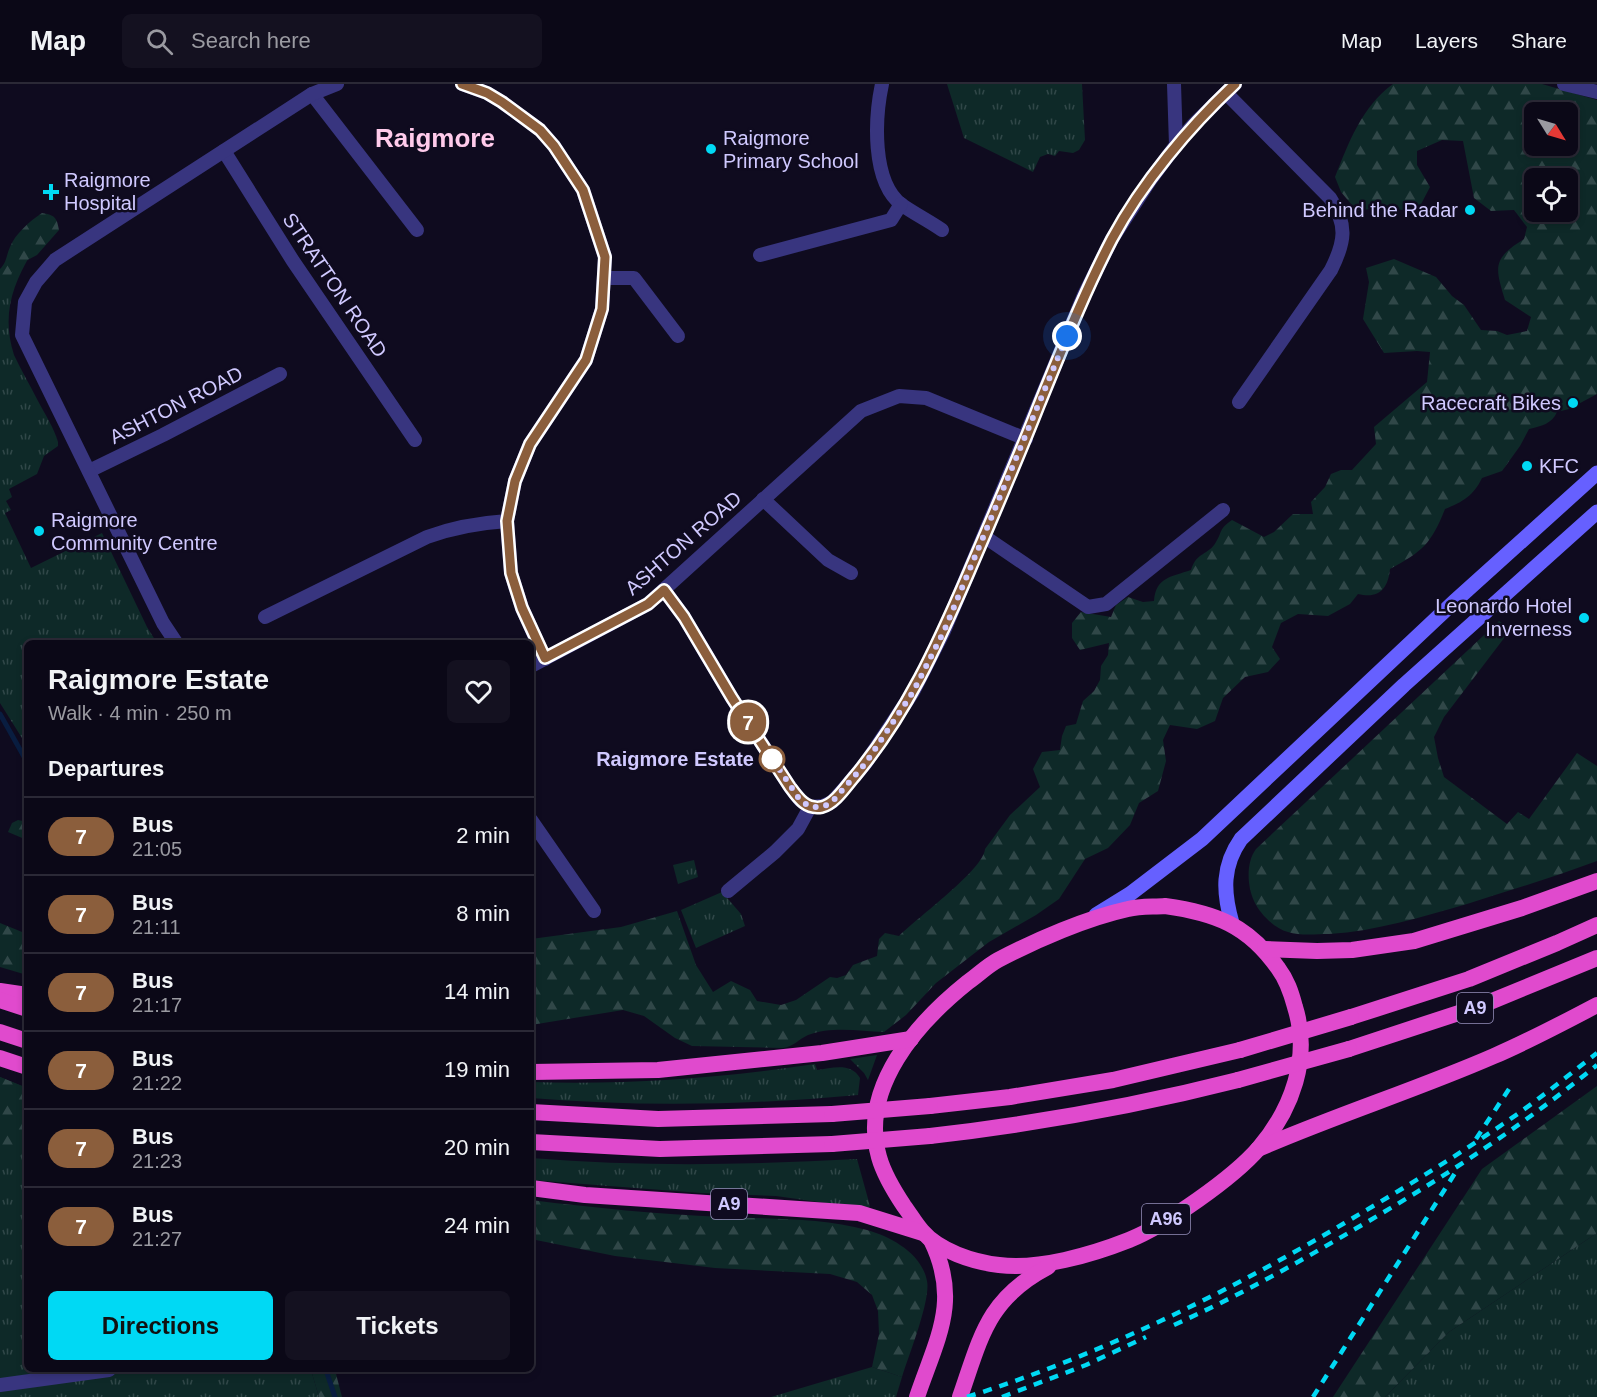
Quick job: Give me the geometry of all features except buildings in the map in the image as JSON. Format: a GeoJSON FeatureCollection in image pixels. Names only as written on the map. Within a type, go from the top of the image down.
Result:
{"type":"FeatureCollection","features":[{"type":"Feature","properties":{"kind":"highway"},"geometry":{"type":"LineString","coordinates":[[1265,949],[1353,950],[1414,940],[1522,908],[1597,881]]}},
{"type":"Feature","properties":{"kind":"highway","name":"A96"},"geometry":{"type":"LineString","coordinates":[[917,1397],[938,1335],[946,1301],[944,1272],[927,1235],[896,1195],[885,1174],[879,1157],[875,1132],[881,1093],[892,1068],[924,1021],[944,1002],[995,962],[1086,921],[1131,908],[1165,906],[1193,910],[1232,923],[1265,949],[1287,981],[1298,1015],[1302,1051],[1296,1082],[1278,1122],[1258,1150],[1207,1193],[1131,1240],[1060,1262],[1018,1268],[990,1264],[952,1251],[927,1235]]}},
{"type":"Feature","properties":{"kind":"highway","name":"A9"},"geometry":{"type":"LineString","coordinates":[[534,1112],[658,1119],[832,1114],[1010,1097],[1113,1080],[1240,1050],[1351,1017],[1469,979],[1557,944],[1597,925]]}},
{"type":"Feature","properties":{"kind":"highway","name":"A9"},"geometry":{"type":"LineString","coordinates":[[534,1142],[660,1149],[832,1144],[1014,1126],[1112,1109],[1238,1080],[1349,1049],[1480,1006],[1597,958]]}},
{"type":"Feature","properties":{"kind":"highway"},"geometry":{"type":"LineString","coordinates":[[0,991],[24,995]]}},
{"type":"Feature","properties":{"kind":"highway"},"geometry":{"type":"LineString","coordinates":[[0,1000],[24,1008]]}},
{"type":"Feature","properties":{"kind":"highway"},"geometry":{"type":"LineString","coordinates":[[1258,1150],[1314,1125],[1494,1056],[1597,1005]]}},
{"type":"Feature","properties":{"kind":"highway"},"geometry":{"type":"LineString","coordinates":[[0,1032],[24,1040]]}},
{"type":"Feature","properties":{"kind":"highway"},"geometry":{"type":"LineString","coordinates":[[534,1072],[658,1070],[822,1053],[911,1039]]}},
{"type":"Feature","properties":{"kind":"highway"},"geometry":{"type":"LineString","coordinates":[[0,1058],[24,1066]]}},
{"type":"Feature","properties":{"kind":"highway","name":"A9"},"geometry":{"type":"LineString","coordinates":[[534,1188],[585,1195],[859,1213],[927,1235]]}},
{"type":"Feature","properties":{"kind":"highway","name":"A96"},"geometry":{"type":"LineString","coordinates":[[960,1397],[980,1339],[987,1324],[1008,1294],[1026,1279],[1060,1262]]}},
{"type":"Feature","properties":{"kind":"main road"},"geometry":{"type":"LineString","coordinates":[[1086,921],[1130,894],[1202,839],[1455,601],[1597,473]]}},
{"type":"Feature","properties":{"kind":"main road"},"geometry":{"type":"LineString","coordinates":[[1232,923],[1226,900],[1225,878],[1230,857],[1241,839],[1404,685],[1597,512]]}},
{"type":"Feature","properties":{"kind":"street"},"geometry":{"type":"LineString","coordinates":[[174,640],[163,623],[22,335],[25,302],[36,282],[55,260],[312,94],[337,84]]}},
{"type":"Feature","properties":{"kind":"street"},"geometry":{"type":"LineString","coordinates":[[462,84],[492,88],[502,102],[540,130],[554,146],[583,190],[605,257],[602,309],[586,360],[530,444],[515,481],[507,521],[511,573],[522,608],[545,658]]}},
{"type":"Feature","properties":{"kind":"street"},"geometry":{"type":"LineString","coordinates":[[882,84],[877,114],[880,169],[893,195],[901,204],[942,230]]}},
{"type":"Feature","properties":{"kind":"street"},"geometry":{"type":"LineString","coordinates":[[1174,84],[1176,145]]}},
{"type":"Feature","properties":{"kind":"street"},"geometry":{"type":"LineString","coordinates":[[1564,84],[1597,92]]}},
{"type":"Feature","properties":{"kind":"street"},"geometry":{"type":"LineString","coordinates":[[664,590],[684,617],[732,698],[800,800],[810,807],[823,807],[832,802],[865,764],[913,692],[944,631],[1026,439],[1084,295],[1112,239],[1176,145],[1231,88],[1330,198],[1343,224],[1341,248],[1331,270],[1239,402]]}},
{"type":"Feature","properties":{"kind":"street"},"geometry":{"type":"LineString","coordinates":[[312,94],[417,230]]}},
{"type":"Feature","properties":{"kind":"street","name":"STRATTON ROAD"},"geometry":{"type":"LineString","coordinates":[[224,152],[293,261],[415,440]]}},
{"type":"Feature","properties":{"kind":"street"},"geometry":{"type":"LineString","coordinates":[[760,255],[891,220],[901,204]]}},
{"type":"Feature","properties":{"kind":"street"},"geometry":{"type":"LineString","coordinates":[[604,278],[634,278],[678,336]]}},
{"type":"Feature","properties":{"kind":"street","name":"ASHTON ROAD"},"geometry":{"type":"LineString","coordinates":[[89,471],[280,374]]}},
{"type":"Feature","properties":{"kind":"street","name":"ASHTON ROAD"},"geometry":{"type":"LineString","coordinates":[[534,664],[648,604],[861,411],[899,396],[926,398],[1026,439]]}},
{"type":"Feature","properties":{"kind":"street","name":"ASHTON ROAD"},"geometry":{"type":"LineString","coordinates":[[763,499],[828,560],[851,573]]}},
{"type":"Feature","properties":{"kind":"street"},"geometry":{"type":"LineString","coordinates":[[985,537],[1088,607],[1107,604],[1223,510]]}},
{"type":"Feature","properties":{"kind":"street"},"geometry":{"type":"LineString","coordinates":[[265,617],[427,537],[451,528],[507,521]]}},
{"type":"Feature","properties":{"kind":"street"},"geometry":{"type":"LineString","coordinates":[[728,891],[775,852],[798,829],[810,807]]}},
{"type":"Feature","properties":{"kind":"street"},"geometry":{"type":"LineString","coordinates":[[534,824],[594,911]]}},
{"type":"Feature","properties":{"kind":"street"},"geometry":{"type":"LineString","coordinates":[[0,1385],[94,1372]]}},
{"type":"Feature","properties":{"kind":"green space"},"geometry":{"type":"Polygon","coordinates":[[[947,84],[1082,84],[1085,140],[1079,150],[1073,153],[1059,151],[1055,156],[1048,154],[1040,157],[1033,172],[964,138],[947,84]]]}},
{"type":"Feature","properties":{"kind":"green space"},"geometry":{"type":"Polygon","coordinates":[[[1393,84],[1542,84],[1597,100],[1597,394],[1569,409],[1557,412],[1546,424],[1529,429],[1502,471],[1482,478],[1467,497],[1445,509],[1430,539],[1411,557],[1390,569],[1385,587],[1377,594],[1358,594],[1350,604],[1328,616],[1298,614],[1281,623],[1272,647],[1280,659],[1268,672],[1245,677],[1223,698],[1215,721],[1197,729],[1170,725],[1163,740],[1166,761],[1158,791],[1139,803],[1130,825],[1108,848],[1085,859],[1059,899],[989,942],[936,983],[906,1015],[884,1032],[846,1030],[817,1032],[783,1048],[692,1046],[675,1038],[644,1016],[623,1010],[534,1025],[534,939],[621,927],[677,911],[696,965],[713,992],[731,981],[750,990],[757,1001],[781,1005],[796,1000],[830,977],[837,978],[846,975],[853,965],[877,956],[879,939],[885,933],[899,936],[962,881],[982,858],[985,849],[1010,815],[1040,787],[1033,769],[1042,752],[1060,750],[1066,726],[1076,724],[1083,701],[1094,691],[1100,680],[1101,666],[1108,655],[1109,643],[1080,650],[1072,638],[1072,623],[1081,612],[1111,617],[1116,605],[1128,597],[1143,602],[1154,601],[1155,593],[1161,582],[1191,570],[1199,556],[1210,550],[1223,528],[1232,520],[1264,537],[1274,532],[1293,514],[1313,514],[1311,502],[1325,487],[1331,474],[1341,470],[1352,470],[1376,444],[1374,427],[1427,382],[1430,352],[1384,353],[1363,319],[1369,282],[1366,268],[1394,259],[1436,277],[1452,296],[1464,305],[1481,330],[1497,331],[1507,335],[1527,331],[1531,317],[1505,300],[1498,271],[1501,258],[1524,239],[1527,227],[1514,210],[1491,211],[1474,198],[1463,141],[1442,140],[1417,151],[1417,165],[1430,187],[1419,208],[1409,211],[1382,207],[1357,211],[1341,192],[1335,177],[1364,114],[1393,84]]]}},
{"type":"Feature","properties":{"kind":"green space"},"geometry":{"type":"Polygon","coordinates":[[[42,213],[55,218],[59,230],[37,255],[20,264],[11,273],[0,301],[0,269],[12,242],[23,228],[42,213]]]}},
{"type":"Feature","properties":{"kind":"green space"},"geometry":{"type":"Polygon","coordinates":[[[38,242],[23,269],[12,296],[9,310],[10,339],[14,355],[52,426],[58,442],[58,446],[44,456],[37,474],[9,489],[12,497],[6,501],[11,510],[5,513],[31,568],[102,533],[155,640],[24,640],[24,741],[0,703],[0,278],[38,242]]]}},
{"type":"Feature","properties":{"kind":"green space"},"geometry":{"type":"Polygon","coordinates":[[[1499,621],[1511,629],[1444,717],[1434,737],[1444,777],[1507,824],[1518,812],[1529,819],[1577,753],[1597,766],[1597,861],[1467,904],[1382,927],[1329,934],[1303,934],[1288,932],[1273,924],[1257,906],[1250,888],[1250,860],[1256,849],[1499,621]]]}},
{"type":"Feature","properties":{"kind":"green space"},"geometry":{"type":"Polygon","coordinates":[[[18,820],[24,821],[24,839],[8,832],[12,823],[18,820]]]}},
{"type":"Feature","properties":{"kind":"green space"},"geometry":{"type":"Polygon","coordinates":[[[694,860],[698,877],[678,884],[673,865],[694,860]]]}},
{"type":"Feature","properties":{"kind":"green space"},"geometry":{"type":"Polygon","coordinates":[[[722,892],[741,914],[745,926],[696,948],[681,910],[722,892]]]}},
{"type":"Feature","properties":{"kind":"green space"},"geometry":{"type":"Polygon","coordinates":[[[0,923],[24,933],[24,974],[0,967],[0,923]]]}},
{"type":"Feature","properties":{"kind":"green space"},"geometry":{"type":"Polygon","coordinates":[[[877,1055],[868,1080],[850,1059],[877,1055]]]}},
{"type":"Feature","properties":{"kind":"green space"},"geometry":{"type":"Polygon","coordinates":[[[815,1064],[817,1070],[846,1068],[852,1070],[860,1078],[858,1095],[776,1101],[654,1104],[534,1098],[534,1082],[674,1079],[815,1064]]]}},
{"type":"Feature","properties":{"kind":"green space"},"geometry":{"type":"Polygon","coordinates":[[[0,1077],[24,1087],[24,1372],[312,1372],[319,1397],[0,1397],[0,1077]]]}},
{"type":"Feature","properties":{"kind":"green space"},"geometry":{"type":"Polygon","coordinates":[[[0,1077],[24,1087],[24,1157],[0,1147],[0,1077]]]}},
{"type":"Feature","properties":{"kind":"green space"},"geometry":{"type":"Polygon","coordinates":[[[1597,1086],[1597,1233],[1449,1332],[1385,1397],[1333,1397],[1482,1169],[1597,1086]]]}},
{"type":"Feature","properties":{"kind":"green space"},"geometry":{"type":"Polygon","coordinates":[[[534,1158],[613,1163],[694,1164],[857,1159],[870,1206],[868,1209],[776,1196],[701,1193],[534,1180],[534,1158]]]}},
{"type":"Feature","properties":{"kind":"green space"},"geometry":{"type":"Polygon","coordinates":[[[534,1200],[674,1214],[814,1221],[867,1230],[896,1242],[919,1263],[927,1281],[926,1301],[902,1377],[872,1367],[879,1334],[878,1311],[872,1295],[857,1282],[830,1274],[715,1268],[615,1256],[534,1240],[534,1200]]]}},
{"type":"Feature","properties":{"kind":"green space"},"geometry":{"type":"Polygon","coordinates":[[[1597,1233],[1597,1397],[1385,1397],[1449,1332],[1597,1233]]]}},
{"type":"Feature","properties":{"kind":"green space"},"geometry":{"type":"Polygon","coordinates":[[[872,1367],[902,1377],[896,1397],[771,1397],[872,1367]]]}},
{"type":"Feature","properties":{"kind":"green space"},"geometry":{"type":"Polygon","coordinates":[[[312,1372],[336,1372],[342,1397],[319,1397],[312,1372]]]}},
{"type":"Feature","properties":{"kind":"waterway"},"geometry":{"type":"LineString","coordinates":[[0,714],[24,757]]}},
{"type":"Feature","properties":{"kind":"waterway"},"geometry":{"type":"LineString","coordinates":[[327,1372],[335,1397]]}},
{"type":"Feature","properties":{"kind":"railway"},"geometry":{"type":"LineString","coordinates":[[967,1397],[1018,1380],[1117,1341],[1260,1271],[1429,1172],[1527,1107],[1597,1053]]}},
{"type":"Feature","properties":{"kind":"railway"},"geometry":{"type":"LineString","coordinates":[[1174,1325],[1288,1267],[1418,1191],[1509,1131],[1597,1065]]}},
{"type":"Feature","properties":{"kind":"railway"},"geometry":{"type":"LineString","coordinates":[[1476,1139],[1509,1089]]}},
{"type":"Feature","properties":{"kind":"railway"},"geometry":{"type":"LineString","coordinates":[[1313,1397],[1457,1170]]}},
{"type":"Feature","properties":{"kind":"railway"},"geometry":{"type":"LineString","coordinates":[[1002,1397],[1086,1365],[1146,1337]]}},
{"type":"Feature","properties":{"kind":"bus line","name":"7"},"geometry":{"type":"LineString","coordinates":[[462,84],[487,93],[502,102],[540,130],[554,146],[583,190],[605,257],[602,309],[586,360],[530,444],[515,481],[507,521],[511,573],[522,608],[545,658],[648,604],[664,590],[684,617],[732,698],[790,787],[800,800],[810,807],[823,807],[832,802],[842,791],[865,764],[913,692],[944,631],[1026,439],[1084,295],[1112,239],[1176,145],[1235,84]]}},
{"type":"Feature","properties":{"kind":"place","name":"Raigmore Primary School"},"geometry":{"type":"Point","coordinates":[711,149]}},
{"type":"Feature","properties":{"kind":"place","name":"Raigmore Hospital"},"geometry":{"type":"Point","coordinates":[51,192]}},
{"type":"Feature","properties":{"kind":"place","name":"Behind the Radar"},"geometry":{"type":"Point","coordinates":[1470,210]}},
{"type":"Feature","properties":{"kind":"place","name":"Racecraft Bikes"},"geometry":{"type":"Point","coordinates":[1573,403]}},
{"type":"Feature","properties":{"kind":"place","name":"KFC"},"geometry":{"type":"Point","coordinates":[1527,466]}},
{"type":"Feature","properties":{"kind":"place","name":"Raigmore Community Centre"},"geometry":{"type":"Point","coordinates":[39,531]}},
{"type":"Feature","properties":{"kind":"place","name":"Leonardo Hotel Inverness"},"geometry":{"type":"Point","coordinates":[1584,618]}},
{"type":"Feature","properties":{"kind":"place","name":"Raigmore Estate"},"geometry":{"type":"Point","coordinates":[772,759]}},
{"type":"Feature","properties":{"kind":"district","name":"Raigmore"},"geometry":{"type":"Point","coordinates":[435,138]}},
{"type":"Feature","properties":{"kind":"route"},"geometry":{"type":"LineString","coordinates":[[772,759],[767,751],[790,787],[800,800],[810,807],[823,807],[832,802],[865,764],[913,692],[944,631],[1067,336]]}}]}
